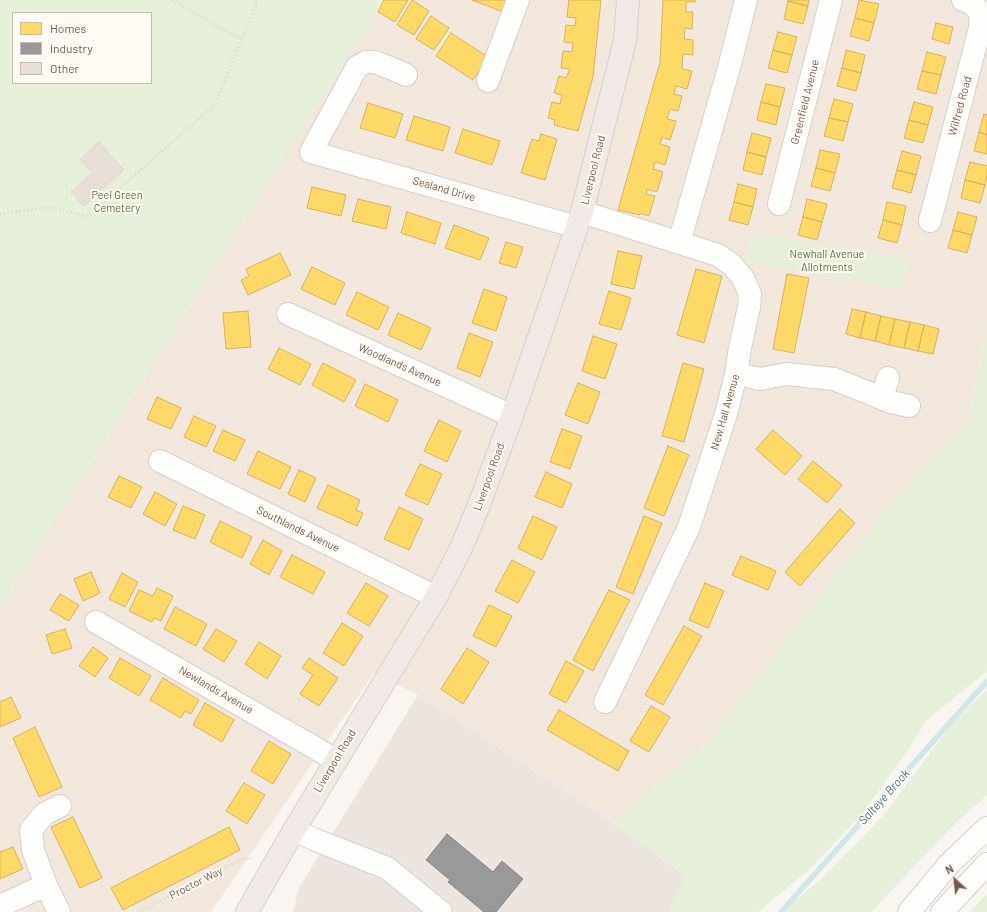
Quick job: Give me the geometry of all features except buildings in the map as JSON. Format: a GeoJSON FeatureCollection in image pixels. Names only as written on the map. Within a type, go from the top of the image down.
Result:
{"type":"FeatureCollection","features":[{"type":"Feature","properties":{"kind":"highway","name":"Liverpool Road"},"geometry":{"type":"LineString","coordinates":[[247,912],[336,760],[436,597],[461,548],[479,505],[512,416],[580,219],[625,41],[628,0]]}},
{"type":"Feature","properties":{"kind":"street"},"geometry":{"type":"LineString","coordinates":[[488,81],[518,0]]}},
{"type":"Feature","properties":{"kind":"street"},"geometry":{"type":"LineString","coordinates":[[679,243],[730,64],[746,0]]}},
{"type":"Feature","properties":{"kind":"street","name":"Greenfield Avenue"},"geometry":{"type":"LineString","coordinates":[[779,204],[831,0]]}},
{"type":"Feature","properties":{"kind":"street","name":"Wilfred Road"},"geometry":{"type":"LineString","coordinates":[[930,221],[980,28],[981,13],[971,3],[963,0]]}},
{"type":"Feature","properties":{"kind":"street","name":"Sealand Drive"},"geometry":{"type":"LineString","coordinates":[[406,75],[375,62],[366,62],[357,67],[311,152],[580,219]]}},
{"type":"Feature","properties":{"kind":"street","name":"New Hall Avenue"},"geometry":{"type":"LineString","coordinates":[[580,219],[679,243],[718,255],[732,265],[743,278],[750,294],[749,307],[736,374],[726,414],[689,527],[605,702]]}},
{"type":"Feature","properties":{"kind":"street","name":"Woodlands Avenue"},"geometry":{"type":"LineString","coordinates":[[288,314],[512,416]]}},
{"type":"Feature","properties":{"kind":"street"},"geometry":{"type":"LineString","coordinates":[[736,374],[760,379],[786,374],[834,379],[885,388],[891,402],[909,406]]}},
{"type":"Feature","properties":{"kind":"street","name":"Southlands Avenue"},"geometry":{"type":"LineString","coordinates":[[160,461],[436,597]]}},
{"type":"Feature","properties":{"kind":"street","name":"Newlands Avenue"},"geometry":{"type":"LineString","coordinates":[[96,622],[336,760]]}},
{"type":"Feature","properties":{"kind":"street"},"geometry":{"type":"LineString","coordinates":[[59,912],[46,885],[33,850],[31,830],[44,814],[60,806]]}},
{"type":"Feature","properties":{"kind":"street"},"geometry":{"type":"LineString","coordinates":[[909,912],[950,863],[987,828]]}},
{"type":"Feature","properties":{"kind":"street"},"geometry":{"type":"LineString","coordinates":[[294,830],[313,840],[387,868],[441,912]]}},
{"type":"Feature","properties":{"kind":"street"},"geometry":{"type":"LineString","coordinates":[[942,912],[987,864]]}},
{"type":"Feature","properties":{"kind":"street"},"geometry":{"type":"LineString","coordinates":[[0,906],[46,885]]}},
{"type":"Feature","properties":{"kind":"path"},"geometry":{"type":"LineString","coordinates":[[172,0],[242,40]]}},
{"type":"Feature","properties":{"kind":"path"},"geometry":{"type":"LineString","coordinates":[[0,214],[49,207],[88,216],[215,105],[258,0]]}},
{"type":"Feature","properties":{"kind":"path","name":"Proctor Way"},"geometry":{"type":"LineString","coordinates":[[139,912],[244,858],[254,859]]}},
{"type":"Feature","properties":{"kind":"shaded area"},"geometry":{"type":"Polygon","coordinates":[[[383,0],[987,0],[987,328],[969,420],[879,518],[709,741],[613,823],[418,695],[374,673],[211,912],[0,912],[0,608],[383,0]]]}},
{"type":"Feature","properties":{"kind":"shaded area"},"geometry":{"type":"Polygon","coordinates":[[[418,695],[613,823],[685,876],[669,912],[293,912],[299,888],[418,695]]]}},
{"type":"Feature","properties":{"kind":"green space","name":"Peel Green Cemetery"},"geometry":{"type":"Polygon","coordinates":[[[0,0],[383,0],[0,608],[0,0]]]}},
{"type":"Feature","properties":{"kind":"green space","name":"Newhall Avenue Allotments"},"geometry":{"type":"Polygon","coordinates":[[[751,233],[908,259],[903,288],[746,262],[751,233]]]}},
{"type":"Feature","properties":{"kind":"green space"},"geometry":{"type":"Polygon","coordinates":[[[987,328],[987,671],[926,721],[905,754],[863,813],[810,869],[758,912],[669,912],[684,876],[613,823],[709,741],[879,518],[969,420],[987,328]]]}},
{"type":"Feature","properties":{"kind":"green space"},"geometry":{"type":"Polygon","coordinates":[[[987,690],[987,795],[955,824],[871,912],[781,912],[819,881],[883,816],[952,724],[987,690]]]}},
{"type":"Feature","properties":{"kind":"green space"},"geometry":{"type":"Polygon","coordinates":[[[987,893],[987,912],[970,912],[980,901],[987,893]]]}},
{"type":"Feature","properties":{"kind":"waterway","name":"Salteye Brook"},"geometry":{"type":"LineString","coordinates":[[781,912],[987,681]]}}]}
